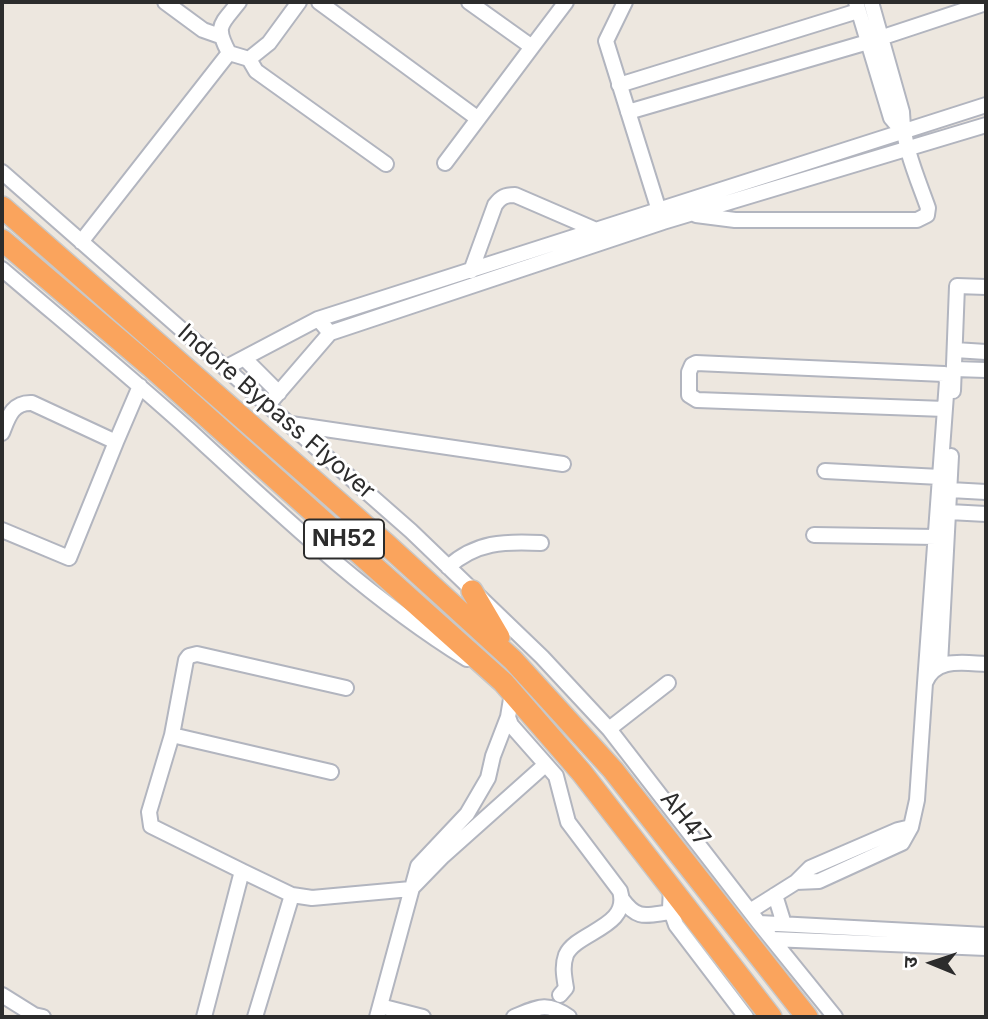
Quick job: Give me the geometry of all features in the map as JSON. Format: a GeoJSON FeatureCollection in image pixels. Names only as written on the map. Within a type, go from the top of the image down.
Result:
{"type":"FeatureCollection","features":[{"type":"Feature","properties":{"kind":"highway","name":"Indore Bypass Flyover"},"geometry":{"type":"LineString","coordinates":[[2,206],[443,594],[513,660]]}},
{"type":"Feature","properties":{"kind":"highway","name":"Indore Bypass Flyover"},"geometry":{"type":"LineString","coordinates":[[2,240],[182,394],[505,685]]}},
{"type":"Feature","properties":{"kind":"highway"},"geometry":{"type":"LineString","coordinates":[[472,591],[513,660]]}},
{"type":"Feature","properties":{"kind":"highway","name":"AH47"},"geometry":{"type":"LineString","coordinates":[[513,660],[673,828],[807,1017]]}},
{"type":"Feature","properties":{"kind":"highway","name":"NH52"},"geometry":{"type":"LineString","coordinates":[[505,685],[582,773],[771,1017]]}},
{"type":"Feature","properties":{"kind":"street"},"geometry":{"type":"LineString","coordinates":[[165,2],[203,30],[220,36]]}},
{"type":"Feature","properties":{"kind":"street"},"geometry":{"type":"LineString","coordinates":[[239,2],[220,27],[220,36],[229,53],[249,59],[256,71],[386,164]]}},
{"type":"Feature","properties":{"kind":"street"},"geometry":{"type":"LineString","coordinates":[[249,59],[269,43],[299,2]]}},
{"type":"Feature","properties":{"kind":"street"},"geometry":{"type":"LineString","coordinates":[[318,2],[477,118]]}},
{"type":"Feature","properties":{"kind":"street"},"geometry":{"type":"LineString","coordinates":[[469,2],[532,47]]}},
{"type":"Feature","properties":{"kind":"street"},"geometry":{"type":"LineString","coordinates":[[445,163],[566,2]]}},
{"type":"Feature","properties":{"kind":"street"},"geometry":{"type":"LineString","coordinates":[[625,2],[606,41],[660,216]]}},
{"type":"Feature","properties":{"kind":"street"},"geometry":{"type":"LineString","coordinates":[[705,207],[735,220],[922,218],[927,215],[928,208],[903,132],[891,118],[874,39],[871,2]]}},
{"type":"Feature","properties":{"kind":"street"},"geometry":{"type":"LineString","coordinates":[[628,112],[874,39],[947,8],[986,3]]}},
{"type":"Feature","properties":{"kind":"street"},"geometry":{"type":"LineString","coordinates":[[619,85],[857,6],[874,39]]}},
{"type":"Feature","properties":{"kind":"street"},"geometry":{"type":"LineString","coordinates":[[81,243],[229,53]]}},
{"type":"Feature","properties":{"kind":"street"},"geometry":{"type":"LineString","coordinates":[[268,405],[330,333],[660,216],[688,214],[903,132],[986,105]]}},
{"type":"Feature","properties":{"kind":"street"},"geometry":{"type":"LineString","coordinates":[[225,368],[318,319],[596,230],[705,207],[986,125]]}},
{"type":"Feature","properties":{"kind":"street"},"geometry":{"type":"LineString","coordinates":[[2,172],[411,531],[542,657],[609,729],[673,828],[754,917],[835,1017]]}},
{"type":"Feature","properties":{"kind":"street"},"geometry":{"type":"LineString","coordinates":[[471,271],[495,205],[506,195],[515,195],[596,230]]}},
{"type":"Feature","properties":{"kind":"street"},"geometry":{"type":"LineString","coordinates":[[2,270],[141,386],[350,573],[445,646],[505,685],[508,717],[518,735],[556,776],[568,822],[632,912],[638,916],[671,912]]}},
{"type":"Feature","properties":{"kind":"street"},"geometry":{"type":"LineString","coordinates":[[940,665],[950,490],[957,286],[986,287]]}},
{"type":"Feature","properties":{"kind":"street"},"geometry":{"type":"LineString","coordinates":[[318,319],[330,333]]}},
{"type":"Feature","properties":{"kind":"street"},"geometry":{"type":"LineString","coordinates":[[955,350],[986,352]]}},
{"type":"Feature","properties":{"kind":"street"},"geometry":{"type":"LineString","coordinates":[[244,358],[279,393]]}},
{"type":"Feature","properties":{"kind":"street"},"geometry":{"type":"LineString","coordinates":[[754,917],[775,895],[796,882],[819,881],[902,843],[911,827],[917,800],[925,683],[936,537],[947,381],[944,374],[937,372],[696,363],[689,372],[690,395],[697,400],[945,409]]}},
{"type":"Feature","properties":{"kind":"street"},"geometry":{"type":"LineString","coordinates":[[954,369],[986,370]]}},
{"type":"Feature","properties":{"kind":"street"},"geometry":{"type":"LineString","coordinates":[[2,530],[69,558],[141,386]]}},
{"type":"Feature","properties":{"kind":"street"},"geometry":{"type":"LineString","coordinates":[[2,433],[12,410],[20,404],[32,403],[116,442]]}},
{"type":"Feature","properties":{"kind":"street"},"geometry":{"type":"LineString","coordinates":[[289,424],[563,464]]}},
{"type":"Feature","properties":{"kind":"street"},"geometry":{"type":"LineString","coordinates":[[825,471],[940,478]]}},
{"type":"Feature","properties":{"kind":"street"},"geometry":{"type":"LineString","coordinates":[[950,490],[986,492]]}},
{"type":"Feature","properties":{"kind":"street"},"geometry":{"type":"LineString","coordinates":[[948,512],[986,514]]}},
{"type":"Feature","properties":{"kind":"street"},"geometry":{"type":"LineString","coordinates":[[814,535],[936,537]]}},
{"type":"Feature","properties":{"kind":"street"},"geometry":{"type":"LineString","coordinates":[[448,567],[473,549],[516,542],[541,543]]}},
{"type":"Feature","properties":{"kind":"street"},"geometry":{"type":"LineString","coordinates":[[346,688],[193,654],[186,660],[172,735],[149,812],[151,826],[292,895],[312,898],[411,889],[443,856],[545,765]]}},
{"type":"Feature","properties":{"kind":"street"},"geometry":{"type":"LineString","coordinates":[[925,683],[928,674],[940,665],[986,664]]}},
{"type":"Feature","properties":{"kind":"street"},"geometry":{"type":"LineString","coordinates":[[609,729],[667,683]]}},
{"type":"Feature","properties":{"kind":"street"},"geometry":{"type":"LineString","coordinates":[[422,1017],[378,1012],[411,889],[418,866],[467,814],[488,778],[493,756],[508,717]]}},
{"type":"Feature","properties":{"kind":"street"},"geometry":{"type":"LineString","coordinates":[[172,735],[331,772]]}},
{"type":"Feature","properties":{"kind":"street"},"geometry":{"type":"LineString","coordinates":[[204,1017],[242,871]]}},
{"type":"Feature","properties":{"kind":"street"},"geometry":{"type":"LineString","coordinates":[[671,888],[671,912],[676,925],[746,1017]]}},
{"type":"Feature","properties":{"kind":"street"},"geometry":{"type":"LineString","coordinates":[[255,1017],[292,895]]}},
{"type":"Feature","properties":{"kind":"street"},"geometry":{"type":"LineString","coordinates":[[560,995],[566,988],[563,967],[567,951],[618,914],[621,895]]}},
{"type":"Feature","properties":{"kind":"street"},"geometry":{"type":"LineString","coordinates":[[775,895],[784,924]]}},
{"type":"Feature","properties":{"kind":"street"},"geometry":{"type":"LineString","coordinates":[[754,917],[784,924],[986,936]]}},
{"type":"Feature","properties":{"kind":"street"},"geometry":{"type":"LineString","coordinates":[[772,939],[986,948]]}},
{"type":"Feature","properties":{"kind":"street"},"geometry":{"type":"LineString","coordinates":[[2,995],[34,1015],[43,1017]]}},
{"type":"Feature","properties":{"kind":"street"},"geometry":{"type":"LineString","coordinates":[[514,1017],[540,1006],[556,1009],[569,1017]]}}]}
